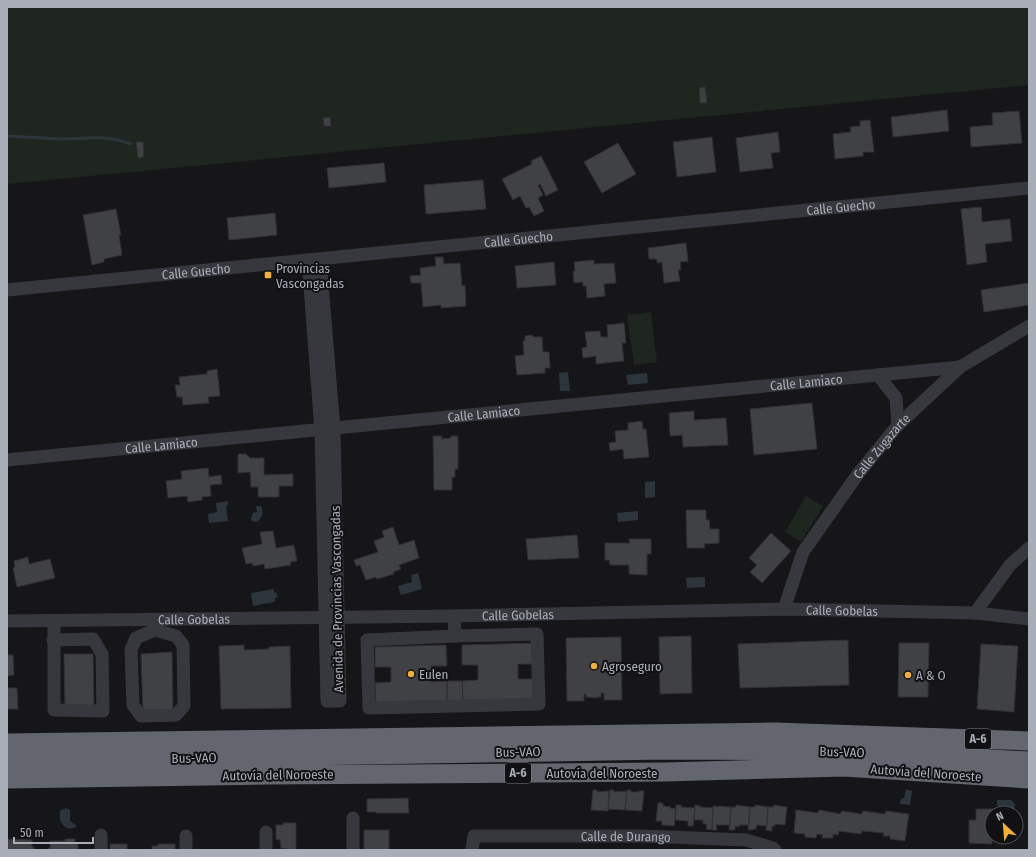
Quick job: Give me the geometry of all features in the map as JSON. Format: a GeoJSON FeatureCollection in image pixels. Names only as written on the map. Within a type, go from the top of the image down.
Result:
{"type":"FeatureCollection","features":[{"type":"Feature","properties":{"kind":"highway","name":"A-6"},"geometry":{"type":"LineString","coordinates":[[7,743],[775,732],[1029,741]]}},
{"type":"Feature","properties":{"kind":"highway","name":"Bus-VAO"},"geometry":{"type":"LineString","coordinates":[[7,761],[665,750],[846,751],[1029,761]]}},
{"type":"Feature","properties":{"kind":"highway","name":"Autovía del Noroeste"},"geometry":{"type":"LineString","coordinates":[[7,779],[665,772],[844,768],[1029,779]]}},
{"type":"Feature","properties":{"kind":"street","name":"Calle Guecho"},"geometry":{"type":"LineString","coordinates":[[7,290],[1029,188]]}},
{"type":"Feature","properties":{"kind":"street","name":"Avenida de Provincias Vascongadas"},"geometry":{"type":"LineString","coordinates":[[314,260],[328,429],[333,617],[340,701],[327,701],[333,617]]}},
{"type":"Feature","properties":{"kind":"street","name":"Calle Zugazarte"},"geometry":{"type":"LineString","coordinates":[[784,609],[802,552],[858,474],[898,425],[960,367],[1029,326]]}},
{"type":"Feature","properties":{"kind":"street","name":"Calle Lamiaco"},"geometry":{"type":"LineString","coordinates":[[7,460],[960,367]]}},
{"type":"Feature","properties":{"kind":"street"},"geometry":{"type":"LineString","coordinates":[[878,375],[896,398],[898,425]]}},
{"type":"Feature","properties":{"kind":"street"},"geometry":{"type":"LineString","coordinates":[[975,614],[1010,565],[1029,548]]}},
{"type":"Feature","properties":{"kind":"street","name":"Calle Gobelas"},"geometry":{"type":"LineString","coordinates":[[7,621],[54,621],[154,625],[333,617],[784,609],[975,614],[1029,619]]}},
{"type":"Feature","properties":{"kind":"street"},"geometry":{"type":"LineString","coordinates":[[454,616],[455,636]]}},
{"type":"Feature","properties":{"kind":"street"},"geometry":{"type":"LineString","coordinates":[[53,640],[93,639],[102,654],[103,711],[54,710],[53,640],[54,621]]}},
{"type":"Feature","properties":{"kind":"street"},"geometry":{"type":"LineString","coordinates":[[154,625],[176,636],[183,645],[184,706],[176,715],[141,716],[133,705],[131,650],[136,638],[154,625]]}},
{"type":"Feature","properties":{"kind":"street"},"geometry":{"type":"LineString","coordinates":[[537,634],[539,704],[369,708],[367,640],[455,636],[537,634]]}},
{"type":"Feature","properties":{"kind":"street"},"geometry":{"type":"LineString","coordinates":[[353,818],[353,850]]}},
{"type":"Feature","properties":{"kind":"street"},"geometry":{"type":"LineString","coordinates":[[266,832],[266,850]]}},
{"type":"Feature","properties":{"kind":"street"},"geometry":{"type":"LineString","coordinates":[[101,850],[102,835]]}},
{"type":"Feature","properties":{"kind":"street"},"geometry":{"type":"LineString","coordinates":[[186,836],[186,850]]}},
{"type":"Feature","properties":{"kind":"street","name":"Calle de Durango"},"geometry":{"type":"LineString","coordinates":[[472,850],[474,836],[642,836],[746,840],[773,848],[775,850]]}},
{"type":"Feature","properties":{"kind":"shaded area"},"geometry":{"type":"Polygon","coordinates":[[[7,7],[1029,7],[1029,85],[7,184],[7,7]]]}},
{"type":"Feature","properties":{"kind":"shaded area"},"geometry":{"type":"Polygon","coordinates":[[[651,312],[657,362],[634,365],[627,315],[651,312]]]}},
{"type":"Feature","properties":{"kind":"shaded area"},"geometry":{"type":"Polygon","coordinates":[[[568,372],[570,391],[560,391],[559,373],[568,372]]]}},
{"type":"Feature","properties":{"kind":"shaded area"},"geometry":{"type":"Polygon","coordinates":[[[647,373],[648,383],[628,385],[626,375],[647,373]]]}},
{"type":"Feature","properties":{"kind":"shaded area"},"geometry":{"type":"Polygon","coordinates":[[[655,481],[655,497],[645,498],[645,482],[655,481]]]}},
{"type":"Feature","properties":{"kind":"shaded area"},"geometry":{"type":"Polygon","coordinates":[[[806,496],[823,506],[801,542],[785,532],[806,496]]]}},
{"type":"Feature","properties":{"kind":"shaded area"},"geometry":{"type":"Polygon","coordinates":[[[228,501],[228,505],[226,506],[228,521],[209,523],[208,514],[217,512],[216,503],[228,501]]]}},
{"type":"Feature","properties":{"kind":"shaded area"},"geometry":{"type":"Polygon","coordinates":[[[256,506],[261,506],[262,516],[256,522],[252,521],[251,518],[253,513],[257,512],[256,506]]]}},
{"type":"Feature","properties":{"kind":"shaded area"},"geometry":{"type":"Polygon","coordinates":[[[638,511],[638,520],[618,522],[617,513],[638,511]]]}},
{"type":"Feature","properties":{"kind":"shaded area"},"geometry":{"type":"Polygon","coordinates":[[[418,573],[422,589],[401,595],[398,586],[412,582],[411,575],[418,573]]]}},
{"type":"Feature","properties":{"kind":"shaded area"},"geometry":{"type":"Polygon","coordinates":[[[705,577],[705,587],[687,588],[686,578],[705,577]]]}},
{"type":"Feature","properties":{"kind":"shaded area"},"geometry":{"type":"Polygon","coordinates":[[[274,589],[274,593],[276,592],[278,597],[275,598],[275,602],[253,606],[251,593],[274,589]]]}},
{"type":"Feature","properties":{"kind":"shaded area"},"geometry":{"type":"Polygon","coordinates":[[[906,789],[912,791],[910,805],[900,804],[901,799],[904,798],[906,789]]]}},
{"type":"Feature","properties":{"kind":"shaded area"},"geometry":{"type":"Polygon","coordinates":[[[997,800],[1011,800],[1015,805],[997,805],[997,800]]]}},
{"type":"Feature","properties":{"kind":"shaded area"},"geometry":{"type":"Polygon","coordinates":[[[66,808],[70,810],[70,821],[77,826],[73,828],[66,827],[61,822],[61,810],[66,808]]]}},
{"type":"Feature","properties":{"kind":"building"},"geometry":{"type":"Polygon","coordinates":[[[705,87],[707,103],[700,103],[699,88],[705,87]]]}},
{"type":"Feature","properties":{"kind":"building"},"geometry":{"type":"Polygon","coordinates":[[[947,110],[949,131],[893,137],[891,117],[947,110]]]}},
{"type":"Feature","properties":{"kind":"building"},"geometry":{"type":"Polygon","coordinates":[[[1019,111],[1022,143],[971,147],[970,127],[993,125],[992,113],[1019,111]]]}},
{"type":"Feature","properties":{"kind":"building"},"geometry":{"type":"Polygon","coordinates":[[[330,117],[331,126],[324,126],[323,118],[330,117]]]}},
{"type":"Feature","properties":{"kind":"building"},"geometry":{"type":"Polygon","coordinates":[[[870,120],[874,152],[863,152],[863,156],[835,159],[833,134],[851,132],[850,127],[860,126],[860,121],[870,120]]]}},
{"type":"Feature","properties":{"kind":"building"},"geometry":{"type":"Polygon","coordinates":[[[778,132],[780,152],[771,153],[773,168],[740,172],[736,138],[778,132]]]}},
{"type":"Feature","properties":{"kind":"building"},"geometry":{"type":"Polygon","coordinates":[[[712,137],[716,172],[677,177],[673,142],[712,137]]]}},
{"type":"Feature","properties":{"kind":"building"},"geometry":{"type":"Polygon","coordinates":[[[136,142],[143,142],[144,157],[138,158],[136,142]]]}},
{"type":"Feature","properties":{"kind":"building"},"geometry":{"type":"Polygon","coordinates":[[[618,143],[636,174],[602,193],[584,162],[618,143]]]}},
{"type":"Feature","properties":{"kind":"building"},"geometry":{"type":"Polygon","coordinates":[[[541,156],[558,190],[546,196],[540,184],[538,185],[543,195],[538,198],[544,211],[534,216],[529,207],[526,208],[520,196],[513,200],[502,179],[532,164],[531,161],[541,156]]]}},
{"type":"Feature","properties":{"kind":"building"},"geometry":{"type":"Polygon","coordinates":[[[384,163],[386,182],[329,188],[327,168],[384,163]]]}},
{"type":"Feature","properties":{"kind":"building"},"geometry":{"type":"Polygon","coordinates":[[[483,180],[486,209],[426,214],[424,185],[483,180]]]}},
{"type":"Feature","properties":{"kind":"building"},"geometry":{"type":"Polygon","coordinates":[[[981,207],[982,222],[1010,219],[1012,241],[985,244],[987,262],[967,265],[961,209],[981,207]]]}},
{"type":"Feature","properties":{"kind":"building"},"geometry":{"type":"Polygon","coordinates":[[[116,209],[121,235],[119,235],[122,255],[104,259],[104,262],[92,265],[83,215],[116,209]]]}},
{"type":"Feature","properties":{"kind":"building"},"geometry":{"type":"Polygon","coordinates":[[[275,213],[277,235],[229,240],[227,218],[275,213]]]}},
{"type":"Feature","properties":{"kind":"building"},"geometry":{"type":"Polygon","coordinates":[[[686,243],[688,261],[680,262],[681,270],[678,270],[680,281],[664,283],[662,262],[657,263],[657,259],[649,259],[648,248],[686,243]]]}},
{"type":"Feature","properties":{"kind":"building"},"geometry":{"type":"Polygon","coordinates":[[[435,257],[443,257],[444,264],[460,263],[462,286],[465,285],[466,306],[441,308],[441,305],[423,307],[421,283],[411,283],[410,276],[421,275],[420,268],[436,266],[435,257]]]}},
{"type":"Feature","properties":{"kind":"building"},"geometry":{"type":"Polygon","coordinates":[[[594,260],[594,264],[614,263],[616,283],[604,284],[605,296],[587,298],[586,286],[583,286],[583,282],[574,283],[574,262],[594,260]]]}},
{"type":"Feature","properties":{"kind":"building"},"geometry":{"type":"Polygon","coordinates":[[[554,262],[556,285],[517,288],[515,266],[554,262]]]}},
{"type":"Feature","properties":{"kind":"building"},"geometry":{"type":"Polygon","coordinates":[[[1029,283],[1029,305],[984,312],[981,290],[1029,283]]]}},
{"type":"Feature","properties":{"kind":"building"},"geometry":{"type":"Polygon","coordinates":[[[624,323],[626,343],[622,343],[624,361],[596,364],[596,356],[583,358],[582,348],[587,347],[585,332],[600,331],[601,337],[608,337],[607,325],[624,323]]]}},
{"type":"Feature","properties":{"kind":"building"},"geometry":{"type":"Polygon","coordinates":[[[532,335],[533,337],[542,337],[543,352],[549,352],[550,368],[545,368],[545,373],[517,375],[515,356],[524,355],[523,341],[525,341],[525,336],[532,335]]]}},
{"type":"Feature","properties":{"kind":"building"},"geometry":{"type":"Polygon","coordinates":[[[217,369],[220,396],[208,397],[209,403],[183,405],[182,397],[177,397],[175,385],[180,385],[179,377],[207,374],[207,371],[217,369]]]}},
{"type":"Feature","properties":{"kind":"building"},"geometry":{"type":"Polygon","coordinates":[[[812,403],[817,449],[754,455],[750,409],[812,403]]]}},
{"type":"Feature","properties":{"kind":"building"},"geometry":{"type":"Polygon","coordinates":[[[694,411],[694,420],[726,418],[728,445],[683,447],[682,435],[670,436],[669,413],[694,411]]]}},
{"type":"Feature","properties":{"kind":"building"},"geometry":{"type":"Polygon","coordinates":[[[642,421],[643,429],[646,429],[649,457],[624,459],[623,449],[610,451],[609,443],[616,442],[615,431],[628,430],[628,423],[642,421]]]}},
{"type":"Feature","properties":{"kind":"building"},"geometry":{"type":"Polygon","coordinates":[[[433,436],[442,436],[441,439],[451,438],[451,436],[458,436],[458,469],[455,469],[455,477],[452,477],[452,490],[434,490],[433,436]]]}},
{"type":"Feature","properties":{"kind":"building"},"geometry":{"type":"Polygon","coordinates":[[[238,454],[246,454],[250,458],[264,458],[264,475],[293,474],[293,486],[279,486],[279,497],[258,497],[258,487],[251,487],[250,472],[238,473],[238,454]]]}},
{"type":"Feature","properties":{"kind":"building"},"geometry":{"type":"Polygon","coordinates":[[[208,468],[209,477],[221,475],[222,484],[210,485],[211,496],[202,497],[202,500],[188,502],[187,496],[168,498],[166,481],[182,479],[181,471],[208,468]]]}},
{"type":"Feature","properties":{"kind":"building"},"geometry":{"type":"Polygon","coordinates":[[[686,510],[706,510],[706,520],[709,520],[710,529],[719,529],[719,543],[704,544],[705,548],[687,548],[686,510]]]}},
{"type":"Feature","properties":{"kind":"building"},"geometry":{"type":"Polygon","coordinates":[[[393,527],[399,545],[414,540],[419,558],[399,565],[401,569],[393,572],[394,574],[377,579],[376,577],[366,580],[360,565],[356,566],[354,560],[378,552],[374,541],[384,537],[382,531],[393,527]]]}},
{"type":"Feature","properties":{"kind":"building"},"geometry":{"type":"Polygon","coordinates":[[[273,531],[276,548],[294,545],[297,561],[290,562],[291,565],[265,569],[264,564],[253,566],[252,563],[246,564],[242,548],[262,544],[260,532],[273,531]]]}},
{"type":"Feature","properties":{"kind":"building"},"geometry":{"type":"Polygon","coordinates":[[[771,533],[791,551],[762,583],[750,572],[757,565],[749,558],[771,533]]]}},
{"type":"Feature","properties":{"kind":"building"},"geometry":{"type":"Polygon","coordinates":[[[577,535],[579,558],[528,560],[526,539],[577,535]]]}},
{"type":"Feature","properties":{"kind":"building"},"geometry":{"type":"Polygon","coordinates":[[[629,539],[651,539],[651,554],[647,554],[647,575],[629,574],[629,565],[610,565],[609,560],[605,560],[605,543],[630,543],[629,539]]]}},
{"type":"Feature","properties":{"kind":"building"},"geometry":{"type":"Polygon","coordinates":[[[28,557],[29,564],[50,559],[55,578],[17,587],[13,568],[15,567],[14,561],[28,557]]]}},
{"type":"Feature","properties":{"kind":"building"},"geometry":{"type":"Polygon","coordinates":[[[691,636],[692,693],[660,694],[659,637],[691,636]]]}},
{"type":"Feature","properties":{"kind":"building","name":"Agroseguro"},"geometry":{"type":"Polygon","coordinates":[[[621,637],[622,700],[604,700],[604,693],[601,693],[601,697],[597,698],[586,697],[586,694],[584,694],[584,701],[567,701],[566,638],[621,637]]]}},
{"type":"Feature","properties":{"kind":"building"},"geometry":{"type":"Polygon","coordinates":[[[848,640],[849,685],[740,688],[738,644],[848,640]]]}},
{"type":"Feature","properties":{"kind":"building","name":"Eulen"},"geometry":{"type":"Polygon","coordinates":[[[533,643],[534,664],[518,664],[518,679],[534,679],[534,699],[463,701],[462,681],[478,680],[478,665],[462,665],[462,645],[533,643]]]}},
{"type":"Feature","properties":{"kind":"building"},"geometry":{"type":"Polygon","coordinates":[[[899,643],[929,643],[928,697],[898,697],[899,643]]]}},
{"type":"Feature","properties":{"kind":"building"},"geometry":{"type":"Polygon","coordinates":[[[981,644],[1018,646],[1014,712],[977,709],[981,644]]]}},
{"type":"Feature","properties":{"kind":"building"},"geometry":{"type":"Polygon","coordinates":[[[244,645],[244,650],[290,646],[291,708],[221,709],[219,646],[244,645]]]}},
{"type":"Feature","properties":{"kind":"building","name":"Eulen"},"geometry":{"type":"Polygon","coordinates":[[[446,645],[447,666],[431,666],[431,682],[447,681],[447,702],[376,704],[375,683],[391,682],[391,667],[375,667],[375,647],[446,645]]]}},
{"type":"Feature","properties":{"kind":"building"},"geometry":{"type":"Polygon","coordinates":[[[172,652],[173,711],[143,712],[141,654],[172,652]]]}},
{"type":"Feature","properties":{"kind":"building"},"geometry":{"type":"Polygon","coordinates":[[[64,654],[93,654],[94,709],[65,709],[64,654]]]}},
{"type":"Feature","properties":{"kind":"building"},"geometry":{"type":"Polygon","coordinates":[[[7,655],[13,655],[14,675],[7,676],[7,655]]]}},
{"type":"Feature","properties":{"kind":"building"},"geometry":{"type":"Polygon","coordinates":[[[447,681],[462,681],[463,701],[447,702],[447,681]]]}},
{"type":"Feature","properties":{"kind":"building"},"geometry":{"type":"Polygon","coordinates":[[[7,688],[17,688],[18,709],[7,709],[7,688]]]}},
{"type":"Feature","properties":{"kind":"building"},"geometry":{"type":"Polygon","coordinates":[[[593,790],[597,790],[597,792],[609,791],[608,811],[591,810],[593,790]]]}},
{"type":"Feature","properties":{"kind":"building"},"geometry":{"type":"Polygon","coordinates":[[[610,790],[614,790],[614,792],[627,791],[625,810],[608,809],[610,790]]]}},
{"type":"Feature","properties":{"kind":"building"},"geometry":{"type":"Polygon","coordinates":[[[627,790],[631,790],[631,792],[644,791],[642,811],[625,810],[627,790]]]}},
{"type":"Feature","properties":{"kind":"building"},"geometry":{"type":"Polygon","coordinates":[[[408,798],[409,813],[367,812],[367,799],[408,798]]]}},
{"type":"Feature","properties":{"kind":"building"},"geometry":{"type":"Polygon","coordinates":[[[658,803],[663,803],[663,806],[676,809],[674,826],[662,825],[662,821],[656,821],[658,803]]]}},
{"type":"Feature","properties":{"kind":"building"},"geometry":{"type":"Polygon","coordinates":[[[676,805],[695,808],[693,826],[688,826],[688,821],[675,820],[676,805]]]}},
{"type":"Feature","properties":{"kind":"building"},"geometry":{"type":"Polygon","coordinates":[[[695,805],[713,808],[712,830],[706,829],[707,824],[703,824],[703,820],[694,820],[695,805]]]}},
{"type":"Feature","properties":{"kind":"building"},"geometry":{"type":"Polygon","coordinates":[[[736,805],[750,807],[749,825],[739,825],[739,827],[735,826],[735,830],[729,830],[731,807],[736,807],[736,805]]]}},
{"type":"Feature","properties":{"kind":"building"},"geometry":{"type":"Polygon","coordinates":[[[755,805],[768,807],[767,826],[757,825],[756,829],[748,830],[750,807],[755,807],[755,805]]]}},
{"type":"Feature","properties":{"kind":"building"},"geometry":{"type":"Polygon","coordinates":[[[774,805],[787,807],[785,825],[775,824],[775,826],[772,826],[772,831],[766,830],[768,807],[773,807],[774,805]]]}},
{"type":"Feature","properties":{"kind":"building"},"geometry":{"type":"Polygon","coordinates":[[[713,806],[731,807],[730,825],[716,825],[717,830],[712,830],[713,806]]]}},
{"type":"Feature","properties":{"kind":"building"},"geometry":{"type":"Polygon","coordinates":[[[976,809],[984,809],[984,844],[969,843],[969,820],[976,820],[976,809]]]}},
{"type":"Feature","properties":{"kind":"building"},"geometry":{"type":"Polygon","coordinates":[[[796,810],[818,813],[819,810],[840,814],[842,811],[862,814],[863,811],[885,814],[886,811],[909,814],[905,841],[890,839],[890,836],[883,836],[884,833],[862,831],[861,834],[839,831],[838,835],[833,834],[833,838],[822,838],[823,835],[817,834],[816,838],[805,837],[805,834],[794,833],[796,810]]]}},
{"type":"Feature","properties":{"kind":"building"},"geometry":{"type":"Polygon","coordinates":[[[283,823],[296,823],[296,850],[281,848],[280,840],[276,839],[276,825],[283,825],[283,823]]]}},
{"type":"Feature","properties":{"kind":"building"},"geometry":{"type":"Polygon","coordinates":[[[364,830],[389,830],[389,850],[364,850],[364,830]]]}},
{"type":"Feature","properties":{"kind":"building"},"geometry":{"type":"Polygon","coordinates":[[[7,839],[32,840],[32,847],[34,847],[34,850],[7,850],[7,839]]]}},
{"type":"Feature","properties":{"kind":"building"},"geometry":{"type":"Polygon","coordinates":[[[65,839],[75,839],[75,843],[78,843],[78,850],[48,850],[48,848],[50,848],[50,841],[65,841],[65,839]]]}},
{"type":"Feature","properties":{"kind":"building"},"geometry":{"type":"Polygon","coordinates":[[[110,844],[127,844],[127,850],[110,850],[110,844]]]}},
{"type":"Feature","properties":{"kind":"building"},"geometry":{"type":"Polygon","coordinates":[[[158,844],[175,844],[175,850],[152,850],[152,846],[158,846],[158,844]]]}},
{"type":"Feature","properties":{"kind":"waterway"},"geometry":{"type":"LineString","coordinates":[[7,136],[60,139],[104,138],[131,144]]}},
{"type":"Feature","properties":{"kind":"place","name":"Provincias Vascongadas"},"geometry":{"type":"Point","coordinates":[268,275]}},
{"type":"Feature","properties":{"kind":"place","name":"Agroseguro"},"geometry":{"type":"Point","coordinates":[594,666]}},
{"type":"Feature","properties":{"kind":"place","name":"Eulen"},"geometry":{"type":"Point","coordinates":[411,674]}},
{"type":"Feature","properties":{"kind":"place","name":"A & O"},"geometry":{"type":"Point","coordinates":[908,675]}}]}
